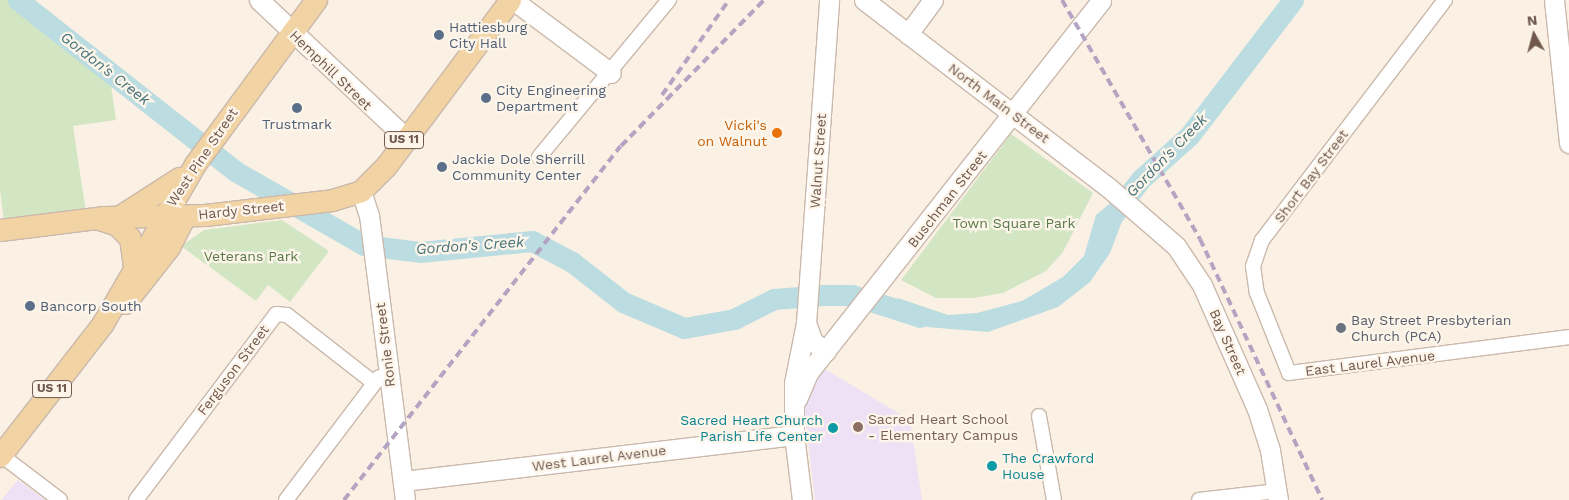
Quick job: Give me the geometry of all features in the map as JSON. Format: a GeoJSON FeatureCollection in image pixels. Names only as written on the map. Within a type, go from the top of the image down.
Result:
{"type":"FeatureCollection","features":[{"type":"Feature","properties":{"kind":"main road","name":"West Pine Street"},"geometry":{"type":"LineString","coordinates":[[103,323],[161,217],[190,171],[316,0]]}},
{"type":"Feature","properties":{"kind":"main road","name":"US 11"},"geometry":{"type":"LineString","coordinates":[[361,191],[406,138],[512,0]]}},
{"type":"Feature","properties":{"kind":"main road"},"geometry":{"type":"LineString","coordinates":[[190,171],[192,201],[210,214]]}},
{"type":"Feature","properties":{"kind":"main road"},"geometry":{"type":"LineString","coordinates":[[116,216],[153,199],[190,171]]}},
{"type":"Feature","properties":{"kind":"main road","name":"Hardy Street"},"geometry":{"type":"LineString","coordinates":[[0,230],[116,216],[184,217],[332,200],[361,191]]}},
{"type":"Feature","properties":{"kind":"main road","name":"West Pine Street"},"geometry":{"type":"LineString","coordinates":[[0,455],[103,323],[158,261],[184,217]]}},
{"type":"Feature","properties":{"kind":"main road"},"geometry":{"type":"LineString","coordinates":[[94,218],[128,234],[135,247],[134,265]]}},
{"type":"Feature","properties":{"kind":"street","name":"Hemphill Street"},"geometry":{"type":"LineString","coordinates":[[258,0],[406,138]]}},
{"type":"Feature","properties":{"kind":"street"},"geometry":{"type":"LineString","coordinates":[[512,0],[610,73]]}},
{"type":"Feature","properties":{"kind":"street"},"geometry":{"type":"LineString","coordinates":[[539,157],[598,80],[610,73],[669,0]]}},
{"type":"Feature","properties":{"kind":"street","name":"Walnut Street"},"geometry":{"type":"LineString","coordinates":[[802,500],[794,435],[797,400],[796,366],[806,317],[829,0]]}},
{"type":"Feature","properties":{"kind":"street","name":"North Main Street"},"geometry":{"type":"LineString","coordinates":[[864,0],[1134,208]]}},
{"type":"Feature","properties":{"kind":"street"},"geometry":{"type":"LineString","coordinates":[[908,34],[933,0]]}},
{"type":"Feature","properties":{"kind":"street","name":"Buschman Street"},"geometry":{"type":"LineString","coordinates":[[797,400],[808,373],[885,280],[1101,0]]}},
{"type":"Feature","properties":{"kind":"street","name":"Short Bay Street"},"geometry":{"type":"LineString","coordinates":[[1289,373],[1255,284],[1258,249],[1445,0]]}},
{"type":"Feature","properties":{"kind":"street"},"geometry":{"type":"LineString","coordinates":[[1554,0],[1569,143]]}},
{"type":"Feature","properties":{"kind":"street","name":"Ronie Street"},"geometry":{"type":"LineString","coordinates":[[361,191],[369,215],[405,500]]}},
{"type":"Feature","properties":{"kind":"street","name":"Bay Street"},"geometry":{"type":"LineString","coordinates":[[1134,208],[1176,246],[1202,285],[1266,431],[1277,495]]}},
{"type":"Feature","properties":{"kind":"street","name":"Ferguson Street"},"geometry":{"type":"LineString","coordinates":[[136,500],[276,314],[287,315],[374,383]]}},
{"type":"Feature","properties":{"kind":"street"},"geometry":{"type":"LineString","coordinates":[[806,317],[813,342],[826,351]]}},
{"type":"Feature","properties":{"kind":"street","name":"East Laurel Avenue"},"geometry":{"type":"LineString","coordinates":[[1289,373],[1569,337]]}},
{"type":"Feature","properties":{"kind":"street"},"geometry":{"type":"LineString","coordinates":[[286,500],[387,366]]}},
{"type":"Feature","properties":{"kind":"street"},"geometry":{"type":"LineString","coordinates":[[1039,416],[1054,500]]}},
{"type":"Feature","properties":{"kind":"street","name":"West Laurel Avenue"},"geometry":{"type":"LineString","coordinates":[[403,481],[794,435]]}},
{"type":"Feature","properties":{"kind":"street"},"geometry":{"type":"LineString","coordinates":[[0,455],[60,500]]}},
{"type":"Feature","properties":{"kind":"street"},"geometry":{"type":"LineString","coordinates":[[1199,500],[1277,495]]}},
{"type":"Feature","properties":{"kind":"shaded area","name":"Sacred Heart School - Elementary Campus"},"geometry":{"type":"Polygon","coordinates":[[[823,368],[910,420],[922,500],[815,500],[804,406],[823,368]]]}},
{"type":"Feature","properties":{"kind":"shaded area"},"geometry":{"type":"Polygon","coordinates":[[[18,480],[45,500],[1,500],[18,480]]]}},
{"type":"Feature","properties":{"kind":"green space"},"geometry":{"type":"Polygon","coordinates":[[[0,0],[18,0],[109,71],[116,120],[73,126],[87,219],[5,229],[0,190],[0,0]]]}},
{"type":"Feature","properties":{"kind":"green space","name":"Town Square Park"},"geometry":{"type":"Polygon","coordinates":[[[1011,134],[1093,193],[1063,252],[1046,271],[1003,293],[973,298],[936,298],[901,280],[1011,134]]]}},
{"type":"Feature","properties":{"kind":"green space","name":"Veterans Park"},"geometry":{"type":"Polygon","coordinates":[[[282,220],[329,251],[290,302],[268,285],[256,301],[181,246],[204,230],[282,220]]]}},
{"type":"Feature","properties":{"kind":"water"},"geometry":{"type":"Polygon","coordinates":[[[1108,205],[1124,216],[1110,253],[1090,282],[1058,307],[988,332],[927,327],[889,314],[898,298],[948,315],[977,313],[1022,301],[1063,277],[1084,256],[1096,215],[1108,205]]]}},
{"type":"Feature","properties":{"kind":"waterway","name":"Gordon's Creek"},"geometry":{"type":"LineString","coordinates":[[18,0],[235,171],[364,245],[420,252],[532,241],[572,262],[623,302],[684,328],[734,319],[774,299],[824,295],[852,295],[920,317]]}},
{"type":"Feature","properties":{"kind":"waterway","name":"Gordon's Creek"},"geometry":{"type":"LineString","coordinates":[[1103,236],[1107,223],[1141,179],[1189,136],[1293,0]]}},
{"type":"Feature","properties":{"kind":"railway"},"geometry":{"type":"LineString","coordinates":[[662,95],[729,0]]}},
{"type":"Feature","properties":{"kind":"railway"},"geometry":{"type":"LineString","coordinates":[[344,500],[621,146],[764,0]]}},
{"type":"Feature","properties":{"kind":"railway"},"geometry":{"type":"LineString","coordinates":[[1062,0],[1200,239],[1322,500]]}},
{"type":"Feature","properties":{"kind":"place","name":"Hattiesburg City Hall"},"geometry":{"type":"Point","coordinates":[439,35]}},
{"type":"Feature","properties":{"kind":"place","name":"City Engineering Department"},"geometry":{"type":"Point","coordinates":[486,98]}},
{"type":"Feature","properties":{"kind":"place","name":"Trustmark"},"geometry":{"type":"Point","coordinates":[297,108]}},
{"type":"Feature","properties":{"kind":"place","name":"Vicki's on Walnut"},"geometry":{"type":"Point","coordinates":[777,133]}},
{"type":"Feature","properties":{"kind":"place","name":"Jackie Dole Sherrill Community Center"},"geometry":{"type":"Point","coordinates":[442,167]}},
{"type":"Feature","properties":{"kind":"place","name":"Bancorp South"},"geometry":{"type":"Point","coordinates":[30,306]}},
{"type":"Feature","properties":{"kind":"place","name":"Bay Street Presbyterian Church (PCA)"},"geometry":{"type":"Point","coordinates":[1341,328]}},
{"type":"Feature","properties":{"kind":"place","name":"Sacred Heart School - Elementary Campus"},"geometry":{"type":"Point","coordinates":[858,427]}},
{"type":"Feature","properties":{"kind":"place","name":"Sacred Heart Church Parish Life Center"},"geometry":{"type":"Point","coordinates":[833,428]}},
{"type":"Feature","properties":{"kind":"place","name":"The Crawford House"},"geometry":{"type":"Point","coordinates":[992,466]}}]}
